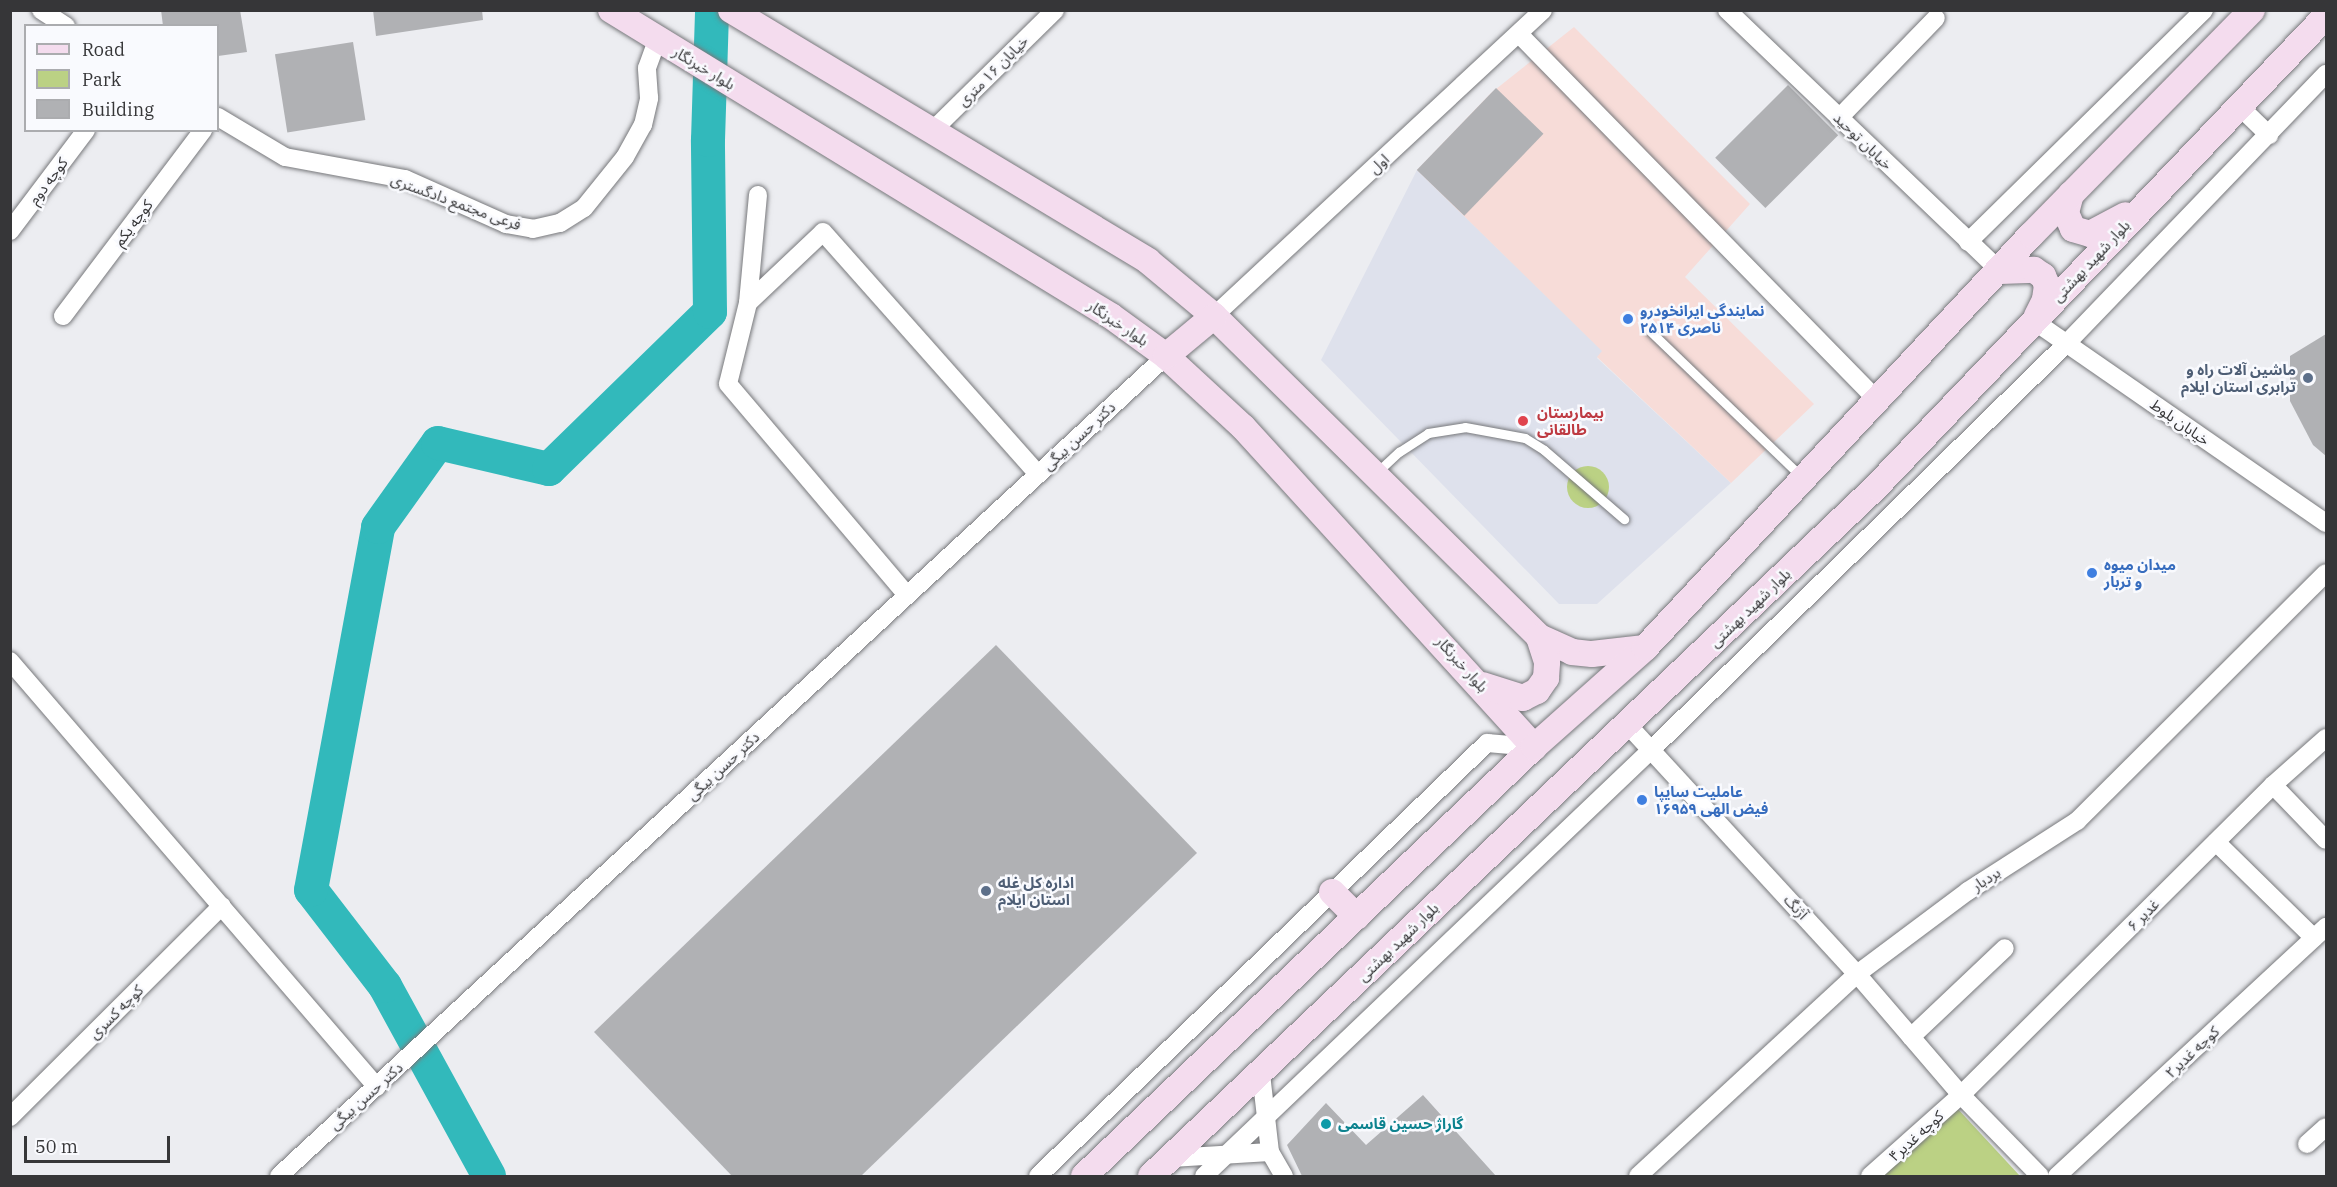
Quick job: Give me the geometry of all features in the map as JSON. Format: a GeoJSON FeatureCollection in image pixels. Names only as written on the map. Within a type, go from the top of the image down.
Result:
{"type":"FeatureCollection","features":[{"type":"Feature","properties":{"kind":"main road","name":"بلوار خبرنگار"},"geometry":{"type":"LineString","coordinates":[[611,10],[1111,316],[1166,356],[1243,427],[1481,685],[1534,747]]}},
{"type":"Feature","properties":{"kind":"main road"},"geometry":{"type":"LineString","coordinates":[[732,10],[1148,261],[1214,316],[1539,637],[1572,652],[1593,654],[1646,648]]}},
{"type":"Feature","properties":{"kind":"main road"},"geometry":{"type":"LineString","coordinates":[[1084,1176],[1534,747],[1646,648],[2071,194],[2252,10]]}},
{"type":"Feature","properties":{"kind":"main road","name":"بلوار شهید بهشتی"},"geometry":{"type":"LineString","coordinates":[[1151,1176],[1876,488],[2146,201],[2326,16]]}},
{"type":"Feature","properties":{"kind":"main road"},"geometry":{"type":"LineString","coordinates":[[2071,194],[2067,221],[2073,229],[2090,234],[2146,201]]}},
{"type":"Feature","properties":{"kind":"main road"},"geometry":{"type":"LineString","coordinates":[[2000,271],[2034,270],[2043,276],[2047,285],[2045,300],[2034,321]]}},
{"type":"Feature","properties":{"kind":"main road"},"geometry":{"type":"LineString","coordinates":[[1166,356],[1214,316]]}},
{"type":"Feature","properties":{"kind":"main road"},"geometry":{"type":"LineString","coordinates":[[1481,685],[1523,698],[1537,691],[1546,678],[1547,663],[1539,637]]}},
{"type":"Feature","properties":{"kind":"main road"},"geometry":{"type":"LineString","coordinates":[[1332,892],[1357,916]]}},
{"type":"Feature","properties":{"kind":"street"},"geometry":{"type":"LineString","coordinates":[[41,10],[63,24]]}},
{"type":"Feature","properties":{"kind":"street","name":"خیابان ۱۶ متری"},"geometry":{"type":"LineString","coordinates":[[931,132],[1055,10]]}},
{"type":"Feature","properties":{"kind":"street","name":"اول"},"geometry":{"type":"LineString","coordinates":[[1214,316],[1543,10]]}},
{"type":"Feature","properties":{"kind":"street","name":"خیابان توحید"},"geometry":{"type":"LineString","coordinates":[[1726,10],[2000,271]]}},
{"type":"Feature","properties":{"kind":"street"},"geometry":{"type":"LineString","coordinates":[[1968,242],[2204,10]]}},
{"type":"Feature","properties":{"kind":"street"},"geometry":{"type":"LineString","coordinates":[[1839,118],[1936,18]]}},
{"type":"Feature","properties":{"kind":"street"},"geometry":{"type":"LineString","coordinates":[[1519,34],[1878,401]]}},
{"type":"Feature","properties":{"kind":"street","name":"فرعی مجتمع دادگستری"},"geometry":{"type":"LineString","coordinates":[[219,118],[285,157],[405,179],[506,224],[533,229],[560,224],[584,208],[625,158],[643,125],[649,98],[647,68],[657,39]]}},
{"type":"Feature","properties":{"kind":"street"},"geometry":{"type":"LineString","coordinates":[[1204,1176],[1651,750],[2066,344],[2326,74]]}},
{"type":"Feature","properties":{"kind":"street"},"geometry":{"type":"LineString","coordinates":[[2239,106],[2269,135]]}},
{"type":"Feature","properties":{"kind":"street","name":"کوچه دوم"},"geometry":{"type":"LineString","coordinates":[[10,231],[84,132]]}},
{"type":"Feature","properties":{"kind":"street","name":"کوچه یکم"},"geometry":{"type":"LineString","coordinates":[[63,316],[201,132]]}},
{"type":"Feature","properties":{"kind":"street"},"geometry":{"type":"LineString","coordinates":[[758,195],[748,303],[728,384],[908,595]]}},
{"type":"Feature","properties":{"kind":"street"},"geometry":{"type":"LineString","coordinates":[[748,303],[824,232],[1038,474]]}},
{"type":"Feature","properties":{"kind":"street","name":"خیابان بلوط"},"geometry":{"type":"LineString","coordinates":[[2034,321],[2326,523]]}},
{"type":"Feature","properties":{"kind":"street","name":"دکتر حسن بیگی"},"geometry":{"type":"LineString","coordinates":[[279,1176],[1166,356]]}},
{"type":"Feature","properties":{"kind":"street","name":"بردبار"},"geometry":{"type":"LineString","coordinates":[[1638,1176],[1857,974],[1968,891],[2077,821],[2326,573]]}},
{"type":"Feature","properties":{"kind":"street"},"geometry":{"type":"LineString","coordinates":[[10,661],[377,1087]]}},
{"type":"Feature","properties":{"kind":"street","name":"آژنگ"},"geometry":{"type":"LineString","coordinates":[[1627,724],[1857,974],[1961,1095],[2040,1176]]}},
{"type":"Feature","properties":{"kind":"street","name":"غدیر ۶"},"geometry":{"type":"LineString","coordinates":[[1961,1095],[2273,785],[2326,738]]}},
{"type":"Feature","properties":{"kind":"street"},"geometry":{"type":"LineString","coordinates":[[1038,1176],[1487,743],[1534,747]]}},
{"type":"Feature","properties":{"kind":"street"},"geometry":{"type":"LineString","coordinates":[[2273,785],[2326,840]]}},
{"type":"Feature","properties":{"kind":"street"},"geometry":{"type":"LineString","coordinates":[[2216,842],[2320,933]]}},
{"type":"Feature","properties":{"kind":"street","name":"کوچه کسری"},"geometry":{"type":"LineString","coordinates":[[10,1117],[222,906]]}},
{"type":"Feature","properties":{"kind":"street","name":"کوچه غدیر۲"},"geometry":{"type":"LineString","coordinates":[[2057,1176],[2320,933]]}},
{"type":"Feature","properties":{"kind":"street"},"geometry":{"type":"LineString","coordinates":[[1911,1037],[2005,948]]}},
{"type":"Feature","properties":{"kind":"street"},"geometry":{"type":"LineString","coordinates":[[1261,1074],[1270,1152],[1284,1176]]}},
{"type":"Feature","properties":{"kind":"street","name":"کوچه غدیر۴"},"geometry":{"type":"LineString","coordinates":[[1870,1176],[1961,1095]]}},
{"type":"Feature","properties":{"kind":"street"},"geometry":{"type":"LineString","coordinates":[[2307,1144],[2326,1127]]}},
{"type":"Feature","properties":{"kind":"street"},"geometry":{"type":"LineString","coordinates":[[1171,1158],[1270,1152]]}},
{"type":"Feature","properties":{"kind":"lane"},"geometry":{"type":"LineString","coordinates":[[1650,331],[1804,479]]}},
{"type":"Feature","properties":{"kind":"lane"},"geometry":{"type":"LineString","coordinates":[[1375,474],[1399,452],[1428,433],[1447,427],[1473,428],[1525,438],[1544,450],[1624,519]]}},
{"type":"Feature","properties":{"kind":"shaded area"},"geometry":{"type":"Polygon","coordinates":[[[1574,27],[1750,204],[1685,277],[1814,404],[1731,483],[1597,357],[1602,351],[1417,170],[1491,93],[1574,27]]]}},
{"type":"Feature","properties":{"kind":"shaded area","name":"بیمارستان طالقانی"},"geometry":{"type":"Polygon","coordinates":[[[1417,170],[1603,351],[1597,358],[1731,483],[1597,604],[1559,604],[1321,360],[1417,170]]]}},
{"type":"Feature","properties":{"kind":"green space"},"geometry":{"type":"Polygon","coordinates":[[[1588,466],[1603,472],[1609,487],[1603,502],[1588,508],[1573,502],[1567,487],[1573,472],[1588,466]]]}},
{"type":"Feature","properties":{"kind":"green space"},"geometry":{"type":"Polygon","coordinates":[[[1956,1107],[2020,1176],[1882,1176],[1956,1107]]]}},
{"type":"Feature","properties":{"kind":"building"},"geometry":{"type":"Polygon","coordinates":[[[161,10],[240,10],[247,52],[219,56],[219,24],[163,24],[161,10]]]}},
{"type":"Feature","properties":{"kind":"building"},"geometry":{"type":"Polygon","coordinates":[[[373,10],[482,10],[483,20],[376,36],[373,10]]]}},
{"type":"Feature","properties":{"kind":"building"},"geometry":{"type":"Polygon","coordinates":[[[353,42],[365,120],[287,132],[275,54],[353,42]]]}},
{"type":"Feature","properties":{"kind":"building"},"geometry":{"type":"Polygon","coordinates":[[[1788,85],[1838,135],[1765,208],[1715,158],[1788,85]]]}},
{"type":"Feature","properties":{"kind":"building"},"geometry":{"type":"Polygon","coordinates":[[[1496,88],[1543,134],[1464,216],[1417,170],[1496,88]]]}},
{"type":"Feature","properties":{"kind":"building","name":"ماشین آلات راه و ترابری استان ایلام"},"geometry":{"type":"Polygon","coordinates":[[[2326,334],[2326,456],[2313,445],[2290,401],[2290,356],[2326,334]]]}},
{"type":"Feature","properties":{"kind":"building"},"geometry":{"type":"Polygon","coordinates":[[[996,645],[1197,853],[861,1176],[732,1176],[594,1032],[996,645]]]}},
{"type":"Feature","properties":{"kind":"building"},"geometry":{"type":"Polygon","coordinates":[[[1423,1095],[1496,1176],[1302,1176],[1287,1145],[1326,1103],[1366,1145],[1423,1095]]]}},
{"type":"Feature","properties":{"kind":"waterway"},"geometry":{"type":"LineString","coordinates":[[489,1176],[385,986],[311,890],[378,527],[438,443],[549,469],[710,312],[708,140],[712,10]]}},
{"type":"Feature","properties":{"kind":"place","name":"نمایندگی ایرانخودرو ناصری ۲۵۱۴"},"geometry":{"type":"Point","coordinates":[1628,319]}},
{"type":"Feature","properties":{"kind":"place","name":"ماشین آلات راه و ترابری استان ایلام"},"geometry":{"type":"Point","coordinates":[2308,378]}},
{"type":"Feature","properties":{"kind":"place","name":"بیمارستان طالقانی"},"geometry":{"type":"Point","coordinates":[1523,421]}},
{"type":"Feature","properties":{"kind":"place","name":"میدان میوه و تربار"},"geometry":{"type":"Point","coordinates":[2092,573]}},
{"type":"Feature","properties":{"kind":"place","name":"عاملیت سایپا ۱۶۹۵۹ فیض الهی"},"geometry":{"type":"Point","coordinates":[1642,800]}},
{"type":"Feature","properties":{"kind":"place","name":"اداره کل غله استان ایلام"},"geometry":{"type":"Point","coordinates":[986,891]}},
{"type":"Feature","properties":{"kind":"place","name":"گاراژ حسین قاسمی"},"geometry":{"type":"Point","coordinates":[1326,1124]}}]}
